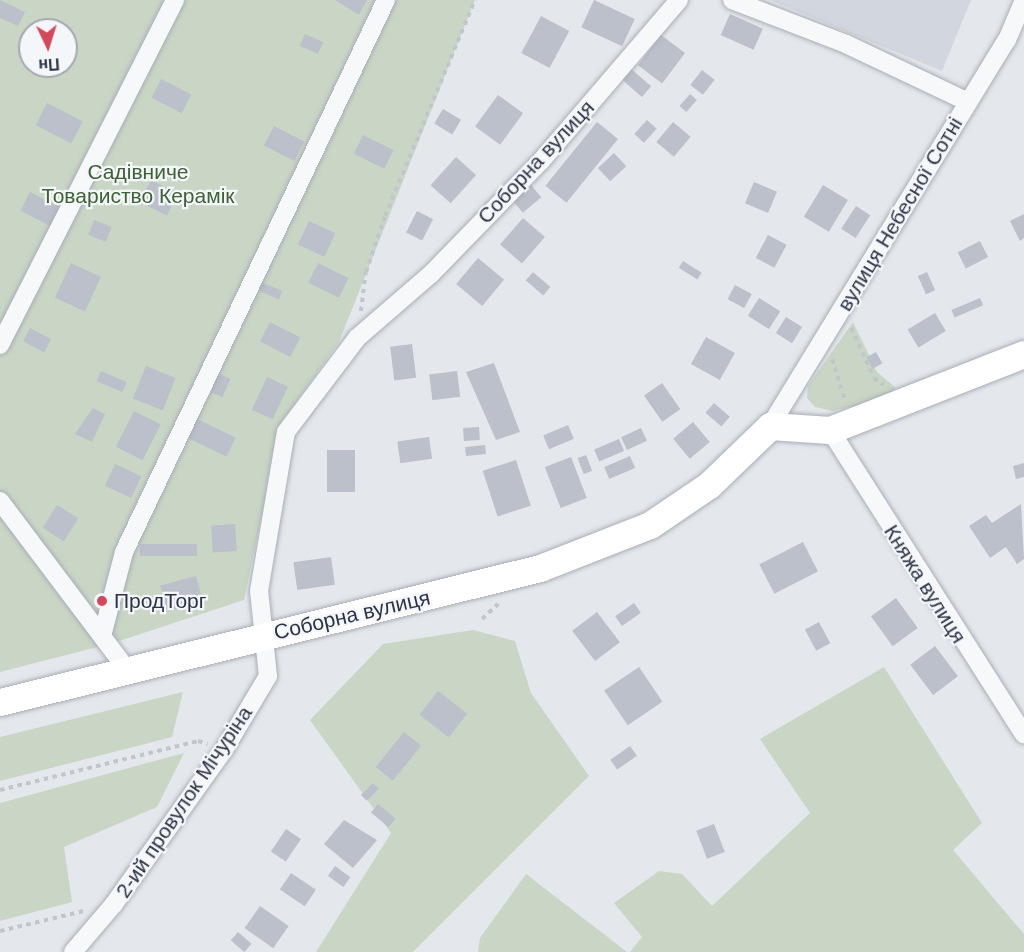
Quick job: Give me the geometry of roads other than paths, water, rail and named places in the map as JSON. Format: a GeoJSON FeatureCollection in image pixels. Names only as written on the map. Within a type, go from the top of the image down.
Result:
{"type":"FeatureCollection","features":[{"type":"Feature","properties":{"kind":"main road"},"geometry":{"type":"LineString","coordinates":[[770,426],[830,430],[1024,354]]}},
{"type":"Feature","properties":{"kind":"main road","name":"Соборна вулиця"},"geometry":{"type":"LineString","coordinates":[[267,639],[540,568],[650,525],[709,485],[770,426]]}},
{"type":"Feature","properties":{"kind":"main road"},"geometry":{"type":"LineString","coordinates":[[0,702],[267,639]]}},
{"type":"Feature","properties":{"kind":"street"},"geometry":{"type":"LineString","coordinates":[[0,345],[175,0]]}},
{"type":"Feature","properties":{"kind":"street"},"geometry":{"type":"LineString","coordinates":[[102,636],[124,552],[386,0]]}},
{"type":"Feature","properties":{"kind":"street","name":"Соборна вулиця"},"geometry":{"type":"LineString","coordinates":[[267,639],[260,591],[286,432],[357,338],[431,274],[541,161],[679,0]]}},
{"type":"Feature","properties":{"kind":"street"},"geometry":{"type":"LineString","coordinates":[[732,0],[846,44],[968,102]]}},
{"type":"Feature","properties":{"kind":"street","name":"вулиця Небесної Сотні"},"geometry":{"type":"LineString","coordinates":[[770,426],[968,102],[1023,0]]}},
{"type":"Feature","properties":{"kind":"street","name":"Княжа вулиця"},"geometry":{"type":"LineString","coordinates":[[830,430],[1024,735]]}},
{"type":"Feature","properties":{"kind":"street"},"geometry":{"type":"LineString","coordinates":[[0,501],[129,672]]}},
{"type":"Feature","properties":{"kind":"street","name":"2-ий провулок Мічуріна"},"geometry":{"type":"LineString","coordinates":[[73,952],[114,904],[224,750],[268,676],[267,639]]}},
{"type":"Feature","properties":{"kind":"place","name":"ПродТорг"},"geometry":{"type":"Point","coordinates":[102,601]}},
{"type":"Feature","properties":{"kind":"park label","name":"Садівниче Товариство Керамік"},"geometry":{"type":"Point","coordinates":[138,184]}}]}
